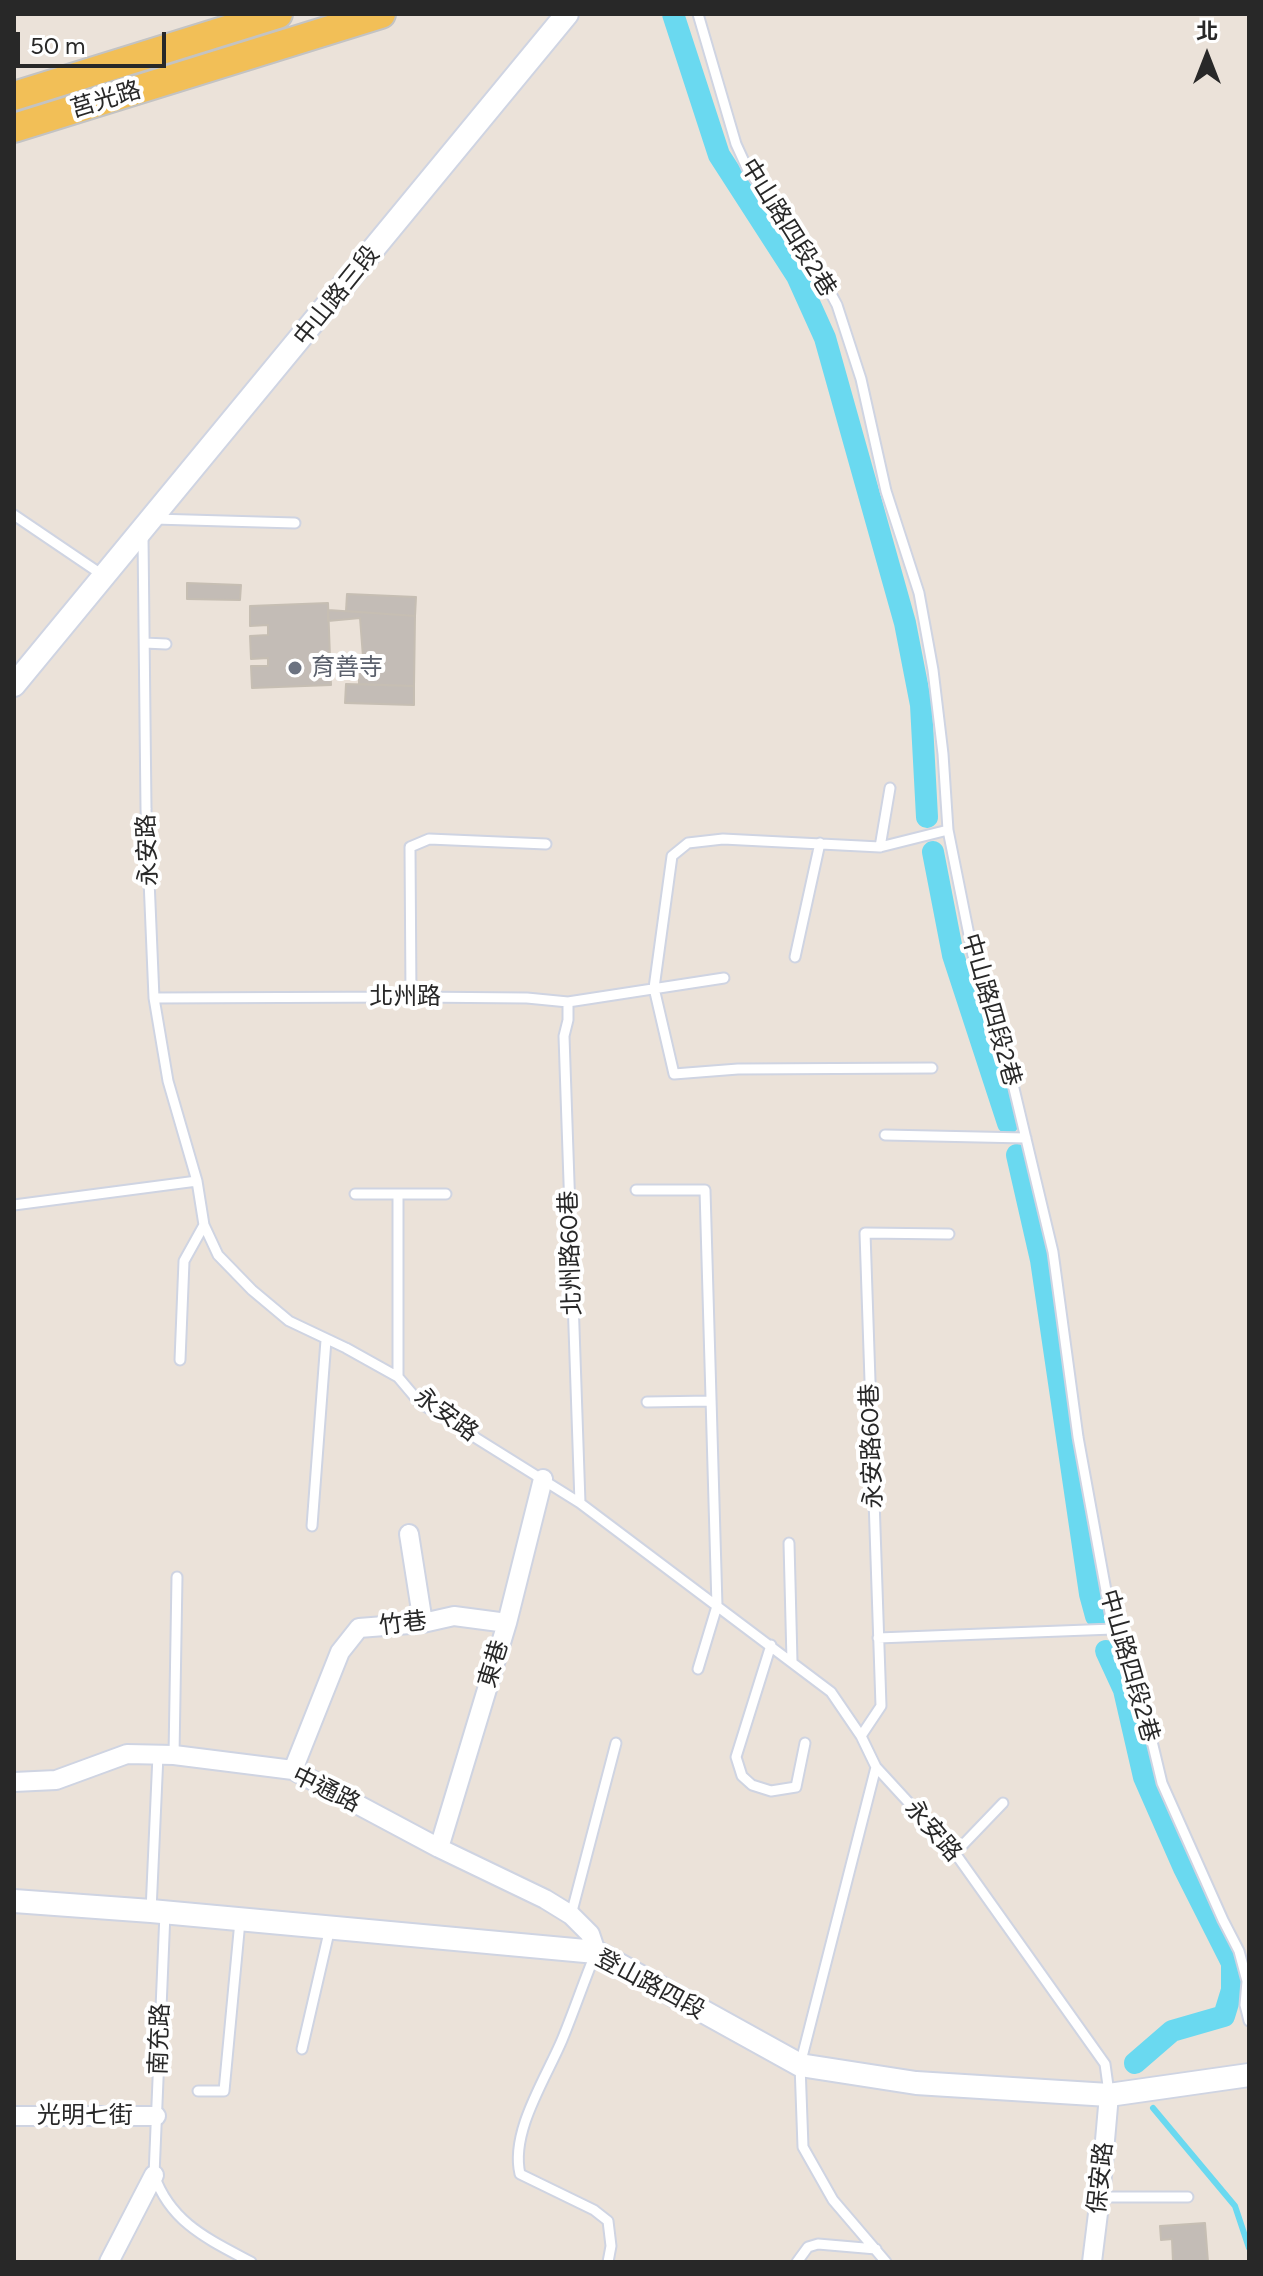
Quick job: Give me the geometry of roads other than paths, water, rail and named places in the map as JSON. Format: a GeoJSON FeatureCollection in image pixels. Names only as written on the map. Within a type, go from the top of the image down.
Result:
{"type":"FeatureCollection","features":[{"type":"Feature","properties":{"kind":"main road","name":"莒光路"},"geometry":{"type":"LineString","coordinates":[[14,96],[278,14]]}},
{"type":"Feature","properties":{"kind":"main road","name":"莒光路"},"geometry":{"type":"LineString","coordinates":[[14,128],[381,14]]}},
{"type":"Feature","properties":{"kind":"street","name":"中山路三段"},"geometry":{"type":"LineString","coordinates":[[14,685],[567,14]]}},
{"type":"Feature","properties":{"kind":"street","name":"東巷"},"geometry":{"type":"LineString","coordinates":[[439,1848],[507,1623],[543,1479]]}},
{"type":"Feature","properties":{"kind":"street"},"geometry":{"type":"LineString","coordinates":[[409,1534],[423,1623]]}},
{"type":"Feature","properties":{"kind":"street","name":"竹巷"},"geometry":{"type":"LineString","coordinates":[[293,1770],[340,1652],[359,1628],[423,1623],[454,1616],[507,1623]]}},
{"type":"Feature","properties":{"kind":"street","name":"中通路"},"geometry":{"type":"LineString","coordinates":[[14,1782],[56,1780],[127,1754],[166,1755],[293,1770],[439,1848],[545,1899],[571,1915],[590,1934],[596,1952]]}},
{"type":"Feature","properties":{"kind":"street","name":"登山路四段"},"geometry":{"type":"LineString","coordinates":[[14,1901],[596,1952],[800,2065],[916,2083],[1129,2092],[1249,2075]]}},
{"type":"Feature","properties":{"kind":"street","name":"保安路"},"geometry":{"type":"LineString","coordinates":[[1092,2262],[1100,2197],[1129,2092]]}},
{"type":"Feature","properties":{"kind":"street","name":"光明七街"},"geometry":{"type":"LineString","coordinates":[[14,2116],[156,2116]]}},
{"type":"Feature","properties":{"kind":"street"},"geometry":{"type":"LineString","coordinates":[[109,2262],[154,2175]]}},
{"type":"Feature","properties":{"kind":"lane","name":"中山路四段2巷"},"geometry":{"type":"LineString","coordinates":[[698,14],[736,144],[747,168],[808,251],[837,305],[861,379],[886,491],[919,593],[933,670],[948,830],[976,970],[1001,1034],[1053,1252],[1078,1437],[1113,1629],[1139,1687],[1162,1783],[1239,1951],[1247,1981],[1245,2005],[1249,2021]]}},
{"type":"Feature","properties":{"kind":"lane"},"geometry":{"type":"LineString","coordinates":[[14,515],[104,576]]}},
{"type":"Feature","properties":{"kind":"lane"},"geometry":{"type":"LineString","coordinates":[[147,524],[295,523]]}},
{"type":"Feature","properties":{"kind":"lane","name":"永安路"},"geometry":{"type":"LineString","coordinates":[[147,524],[146,809],[154,998],[168,1081],[197,1181],[204,1225],[218,1255],[252,1290],[289,1321],[398,1377],[420,1403],[580,1503],[831,1692],[861,1736],[876,1767],[955,1853],[1105,2064],[1129,2092]]}},
{"type":"Feature","properties":{"kind":"lane"},"geometry":{"type":"LineString","coordinates":[[145,643],[166,644]]}},
{"type":"Feature","properties":{"kind":"lane"},"geometry":{"type":"LineString","coordinates":[[880,847],[890,788]]}},
{"type":"Feature","properties":{"kind":"lane"},"geometry":{"type":"LineString","coordinates":[[932,1068],[738,1069],[674,1074],[654,988],[672,856],[688,843],[723,839],[880,847],[948,830]]}},
{"type":"Feature","properties":{"kind":"lane"},"geometry":{"type":"LineString","coordinates":[[411,997],[410,847],[429,839],[546,844]]}},
{"type":"Feature","properties":{"kind":"lane"},"geometry":{"type":"LineString","coordinates":[[795,957],[820,843]]}},
{"type":"Feature","properties":{"kind":"lane","name":"北州路"},"geometry":{"type":"LineString","coordinates":[[154,998],[527,998],[568,1002],[724,978]]}},
{"type":"Feature","properties":{"kind":"lane","name":"北州路60巷"},"geometry":{"type":"LineString","coordinates":[[568,1002],[564,1036],[580,1503]]}},
{"type":"Feature","properties":{"kind":"lane"},"geometry":{"type":"LineString","coordinates":[[885,1135],[1026,1138]]}},
{"type":"Feature","properties":{"kind":"lane"},"geometry":{"type":"LineString","coordinates":[[14,1205],[197,1181]]}},
{"type":"Feature","properties":{"kind":"lane"},"geometry":{"type":"LineString","coordinates":[[636,1190],[705,1190],[717,1606],[698,1669]]}},
{"type":"Feature","properties":{"kind":"lane"},"geometry":{"type":"LineString","coordinates":[[355,1194],[446,1194]]}},
{"type":"Feature","properties":{"kind":"lane"},"geometry":{"type":"LineString","coordinates":[[398,1194],[398,1377]]}},
{"type":"Feature","properties":{"kind":"lane"},"geometry":{"type":"LineString","coordinates":[[180,1360],[184,1261],[204,1225]]}},
{"type":"Feature","properties":{"kind":"lane","name":"永安路60巷"},"geometry":{"type":"LineString","coordinates":[[861,1736],[881,1706],[865,1233],[949,1234]]}},
{"type":"Feature","properties":{"kind":"lane"},"geometry":{"type":"LineString","coordinates":[[312,1526],[326,1340]]}},
{"type":"Feature","properties":{"kind":"lane"},"geometry":{"type":"LineString","coordinates":[[647,1402],[711,1401]]}},
{"type":"Feature","properties":{"kind":"lane"},"geometry":{"type":"LineString","coordinates":[[789,1543],[792,1661]]}},
{"type":"Feature","properties":{"kind":"lane","name":"南充路"},"geometry":{"type":"LineString","coordinates":[[177,1577],[158,1912],[154,2175],[159,2190],[175,2214],[203,2236],[251,2262]]}},
{"type":"Feature","properties":{"kind":"lane"},"geometry":{"type":"LineString","coordinates":[[878,1638],[1113,1629]]}},
{"type":"Feature","properties":{"kind":"lane"},"geometry":{"type":"LineString","coordinates":[[771,1645],[736,1757],[742,1776],[752,1785],[771,1791],[787,1791],[796,1787],[805,1743]]}},
{"type":"Feature","properties":{"kind":"lane"},"geometry":{"type":"LineString","coordinates":[[571,1915],[616,1743]]}},
{"type":"Feature","properties":{"kind":"lane"},"geometry":{"type":"LineString","coordinates":[[876,1767],[800,2065],[803,2147],[833,2200],[886,2262]]}},
{"type":"Feature","properties":{"kind":"lane"},"geometry":{"type":"LineString","coordinates":[[955,1853],[1003,1803]]}},
{"type":"Feature","properties":{"kind":"lane"},"geometry":{"type":"LineString","coordinates":[[198,2091],[224,2091],[240,1919]]}},
{"type":"Feature","properties":{"kind":"lane"},"geometry":{"type":"LineString","coordinates":[[302,2049],[330,1928]]}},
{"type":"Feature","properties":{"kind":"lane"},"geometry":{"type":"LineString","coordinates":[[596,1952],[537,2095],[516,2158],[520,2174],[594,2210],[608,2221],[611,2246],[608,2262]]}},
{"type":"Feature","properties":{"kind":"lane"},"geometry":{"type":"LineString","coordinates":[[1100,2197],[1188,2197]]}},
{"type":"Feature","properties":{"kind":"lane"},"geometry":{"type":"LineString","coordinates":[[797,2262],[808,2247],[818,2244],[876,2249]]}},
{"type":"Feature","properties":{"kind":"waterway"},"geometry":{"type":"LineString","coordinates":[[673,14],[719,155],[797,276],[825,338],[905,623],[921,705],[927,817]]}},
{"type":"Feature","properties":{"kind":"waterway"},"geometry":{"type":"LineString","coordinates":[[933,852],[953,955],[1008,1123]]}},
{"type":"Feature","properties":{"kind":"waterway"},"geometry":{"type":"LineString","coordinates":[[1017,1155],[1041,1260],[1090,1594],[1096,1616]]}},
{"type":"Feature","properties":{"kind":"waterway"},"geometry":{"type":"LineString","coordinates":[[1106,1651],[1124,1690],[1144,1777],[1184,1868],[1232,1963],[1232,1990],[1224,2016],[1172,2031],[1135,2063]]}},
{"type":"Feature","properties":{"kind":"waterway"},"geometry":{"type":"LineString","coordinates":[[1153,2108],[1235,2206],[1249,2248]]}},
{"type":"Feature","properties":{"kind":"place","name":"育善寺"},"geometry":{"type":"Point","coordinates":[295,668]}}]}
